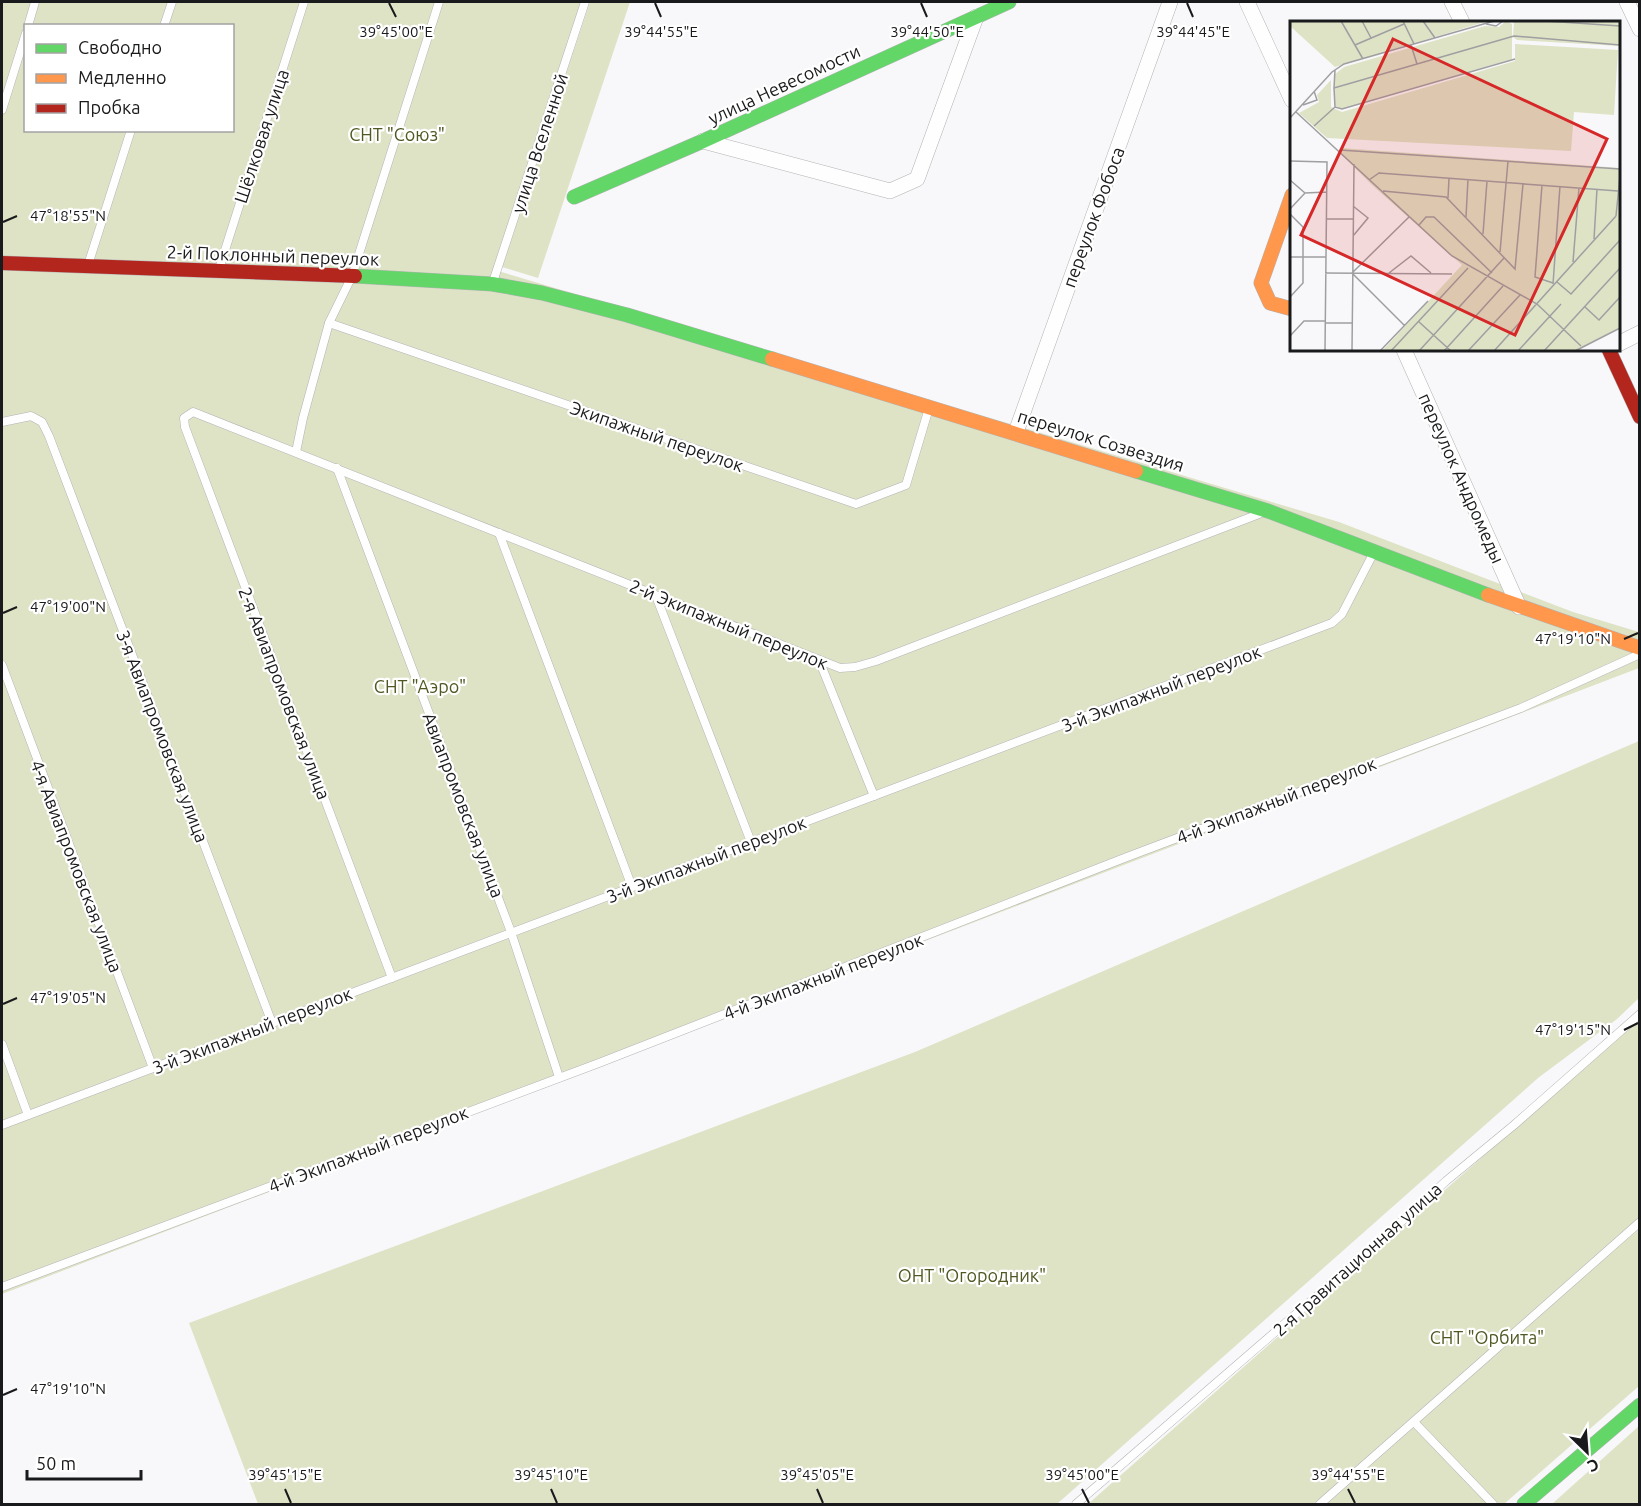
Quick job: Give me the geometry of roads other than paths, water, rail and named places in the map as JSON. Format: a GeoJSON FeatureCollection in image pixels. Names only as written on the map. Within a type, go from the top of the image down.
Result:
{"type":"FeatureCollection","features":[{"type":"Feature","properties":{"kind":"street","name":"улица Невесомости"},"geometry":{"type":"LineString","coordinates":[[574,196],[703,141],[1009,2]]}},
{"type":"Feature","properties":{"kind":"street","name":"переулок Фобоса"},"geometry":{"type":"LineString","coordinates":[[1016,432],[1170,2]]}},
{"type":"Feature","properties":{"kind":"street"},"geometry":{"type":"LineString","coordinates":[[1247,2],[1290,96]]}},
{"type":"Feature","properties":{"kind":"street"},"geometry":{"type":"LineString","coordinates":[[1452,2],[1462,21]]}},
{"type":"Feature","properties":{"kind":"street"},"geometry":{"type":"LineString","coordinates":[[1627,2],[1640,29]]}},
{"type":"Feature","properties":{"kind":"street"},"geometry":{"type":"LineString","coordinates":[[703,141],[890,191],[916,179],[976,17]]}},
{"type":"Feature","properties":{"kind":"street"},"geometry":{"type":"LineString","coordinates":[[1290,201],[1261,283],[1270,303],[1290,308]]}},
{"type":"Feature","properties":{"kind":"street","name":"2-й Поклонный переулок"},"geometry":{"type":"LineString","coordinates":[[2,263],[352,276],[492,284],[542,294]]}},
{"type":"Feature","properties":{"kind":"street","name":"переулок Созвездия"},"geometry":{"type":"LineString","coordinates":[[542,294],[627,315],[1016,432],[1268,511],[1519,607],[1640,648]]}},
{"type":"Feature","properties":{"kind":"street"},"geometry":{"type":"LineString","coordinates":[[1620,343],[1640,333]]}},
{"type":"Feature","properties":{"kind":"street","name":"переулок Андромеды"},"geometry":{"type":"LineString","coordinates":[[1404,351],[1519,607]]}},
{"type":"Feature","properties":{"kind":"street"},"geometry":{"type":"LineString","coordinates":[[1609,351],[1640,417]]}},
{"type":"Feature","properties":{"kind":"street"},"geometry":{"type":"LineString","coordinates":[[1524,1504],[1640,1405]]}},
{"type":"Feature","properties":{"kind":"lane"},"geometry":{"type":"LineString","coordinates":[[29,24],[36,2]]}},
{"type":"Feature","properties":{"kind":"lane"},"geometry":{"type":"LineString","coordinates":[[165,24],[172,2]]}},
{"type":"Feature","properties":{"kind":"lane","name":"Шёлковая улица"},"geometry":{"type":"LineString","coordinates":[[218,271],[304,2]]}},
{"type":"Feature","properties":{"kind":"lane"},"geometry":{"type":"LineString","coordinates":[[296,452],[329,323],[352,276],[439,2]]}},
{"type":"Feature","properties":{"kind":"lane","name":"улица Вселенной"},"geometry":{"type":"LineString","coordinates":[[492,284],[585,2]]}},
{"type":"Feature","properties":{"kind":"lane"},"geometry":{"type":"LineString","coordinates":[[2,110],[24,39]]}},
{"type":"Feature","properties":{"kind":"lane"},"geometry":{"type":"LineString","coordinates":[[87,267],[130,132]]}},
{"type":"Feature","properties":{"kind":"lane","name":"Экипажный переулок"},"geometry":{"type":"LineString","coordinates":[[329,323],[856,504],[906,485],[929,406]]}},
{"type":"Feature","properties":{"kind":"lane","name":"2-й Экипажный переулок"},"geometry":{"type":"LineString","coordinates":[[193,412],[840,668],[855,667],[876,661],[1268,511]]}},
{"type":"Feature","properties":{"kind":"lane","name":"2-я Авиапромовская улица"},"geometry":{"type":"LineString","coordinates":[[193,412],[184,418],[185,427],[392,978]]}},
{"type":"Feature","properties":{"kind":"lane","name":"3-я Авиапромовская улица"},"geometry":{"type":"LineString","coordinates":[[2,422],[31,417],[42,423],[49,436],[272,1023]]}},
{"type":"Feature","properties":{"kind":"lane","name":"Авиапромовская улица"},"geometry":{"type":"LineString","coordinates":[[337,468],[511,932],[559,1077]]}},
{"type":"Feature","properties":{"kind":"lane"},"geometry":{"type":"LineString","coordinates":[[499,532],[632,887]]}},
{"type":"Feature","properties":{"kind":"lane","name":"3-й Экипажный переулок"},"geometry":{"type":"LineString","coordinates":[[2,1125],[1332,623],[1342,614],[1374,551]]}},
{"type":"Feature","properties":{"kind":"lane"},"geometry":{"type":"LineString","coordinates":[[656,596],[751,842]]}},
{"type":"Feature","properties":{"kind":"lane","name":"4-й Экипажный переулок"},"geometry":{"type":"LineString","coordinates":[[2,1287],[610,1059],[1116,861],[1521,708],[1640,654]]}},
{"type":"Feature","properties":{"kind":"lane"},"geometry":{"type":"LineString","coordinates":[[819,660],[874,796]]}},
{"type":"Feature","properties":{"kind":"lane","name":"4-я Авиапромовская улица"},"geometry":{"type":"LineString","coordinates":[[2,665],[153,1068]]}},
{"type":"Feature","properties":{"kind":"lane","name":"2-я Гравитационная улица"},"geometry":{"type":"LineString","coordinates":[[1076,1504],[1640,1014]]}},
{"type":"Feature","properties":{"kind":"lane"},"geometry":{"type":"LineString","coordinates":[[2,1044],[28,1115]]}},
{"type":"Feature","properties":{"kind":"lane"},"geometry":{"type":"LineString","coordinates":[[1320,1504],[1640,1222]]}},
{"type":"Feature","properties":{"kind":"lane"},"geometry":{"type":"LineString","coordinates":[[1414,1422],[1493,1504]]}},
{"type":"Feature","properties":{"kind":"park label","name":"СНТ \"Союз\""},"geometry":{"type":"Point","coordinates":[397,134]}},
{"type":"Feature","properties":{"kind":"park label","name":"СНТ \"Аэро\""},"geometry":{"type":"Point","coordinates":[420,686]}},
{"type":"Feature","properties":{"kind":"park label","name":"ОНТ \"Огородник\""},"geometry":{"type":"Point","coordinates":[972,1275]}},
{"type":"Feature","properties":{"kind":"park label","name":"СНТ \"Орбита\""},"geometry":{"type":"Point","coordinates":[1487,1337]}}]}
